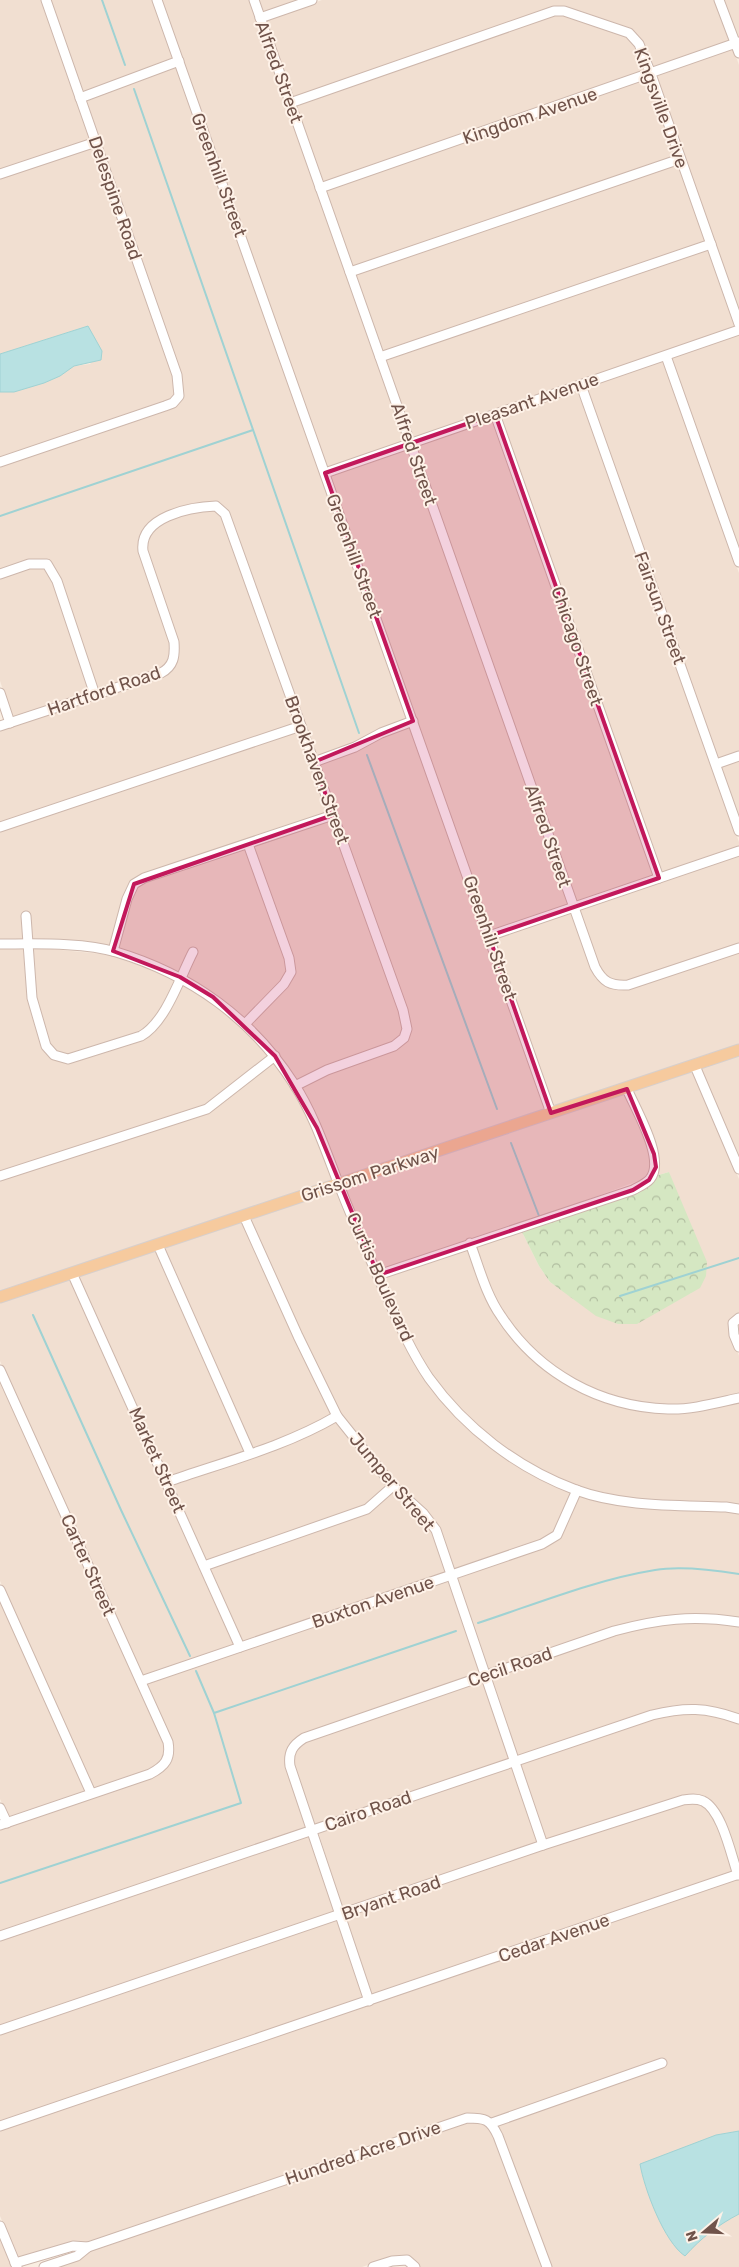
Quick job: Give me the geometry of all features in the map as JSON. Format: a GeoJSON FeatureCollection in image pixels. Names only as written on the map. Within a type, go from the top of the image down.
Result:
{"type":"FeatureCollection","features":[{"type":"Feature","properties":{"kind":"main road","name":"Grissom Parkway"},"geometry":{"type":"LineString","coordinates":[[0,1297],[739,1050]]}},
{"type":"Feature","properties":{"kind":"street","name":"Delespine Road"},"geometry":{"type":"LineString","coordinates":[[0,462],[165,406],[173,403],[179,396],[176,375],[46,0]]}},
{"type":"Feature","properties":{"kind":"street","name":"Greenhill Street"},"geometry":{"type":"LineString","coordinates":[[157,0],[551,1113]]}},
{"type":"Feature","properties":{"kind":"street","name":"Alfred Street"},"geometry":{"type":"LineString","coordinates":[[254,0],[600,977],[608,984],[628,985],[739,948]]}},
{"type":"Feature","properties":{"kind":"street"},"geometry":{"type":"LineString","coordinates":[[260,18],[312,0]]}},
{"type":"Feature","properties":{"kind":"street"},"geometry":{"type":"LineString","coordinates":[[719,0],[737,43],[739,53]]}},
{"type":"Feature","properties":{"kind":"street","name":"Kingsville Drive"},"geometry":{"type":"LineString","coordinates":[[290,103],[554,11],[564,11],[630,33],[640,44],[739,324]]}},
{"type":"Feature","properties":{"kind":"street","name":"Kingdom Avenue"},"geometry":{"type":"LineString","coordinates":[[320,188],[737,43]]}},
{"type":"Feature","properties":{"kind":"street"},"geometry":{"type":"LineString","coordinates":[[80,98],[179,61]]}},
{"type":"Feature","properties":{"kind":"street"},"geometry":{"type":"LineString","coordinates":[[0,174],[96,142]]}},
{"type":"Feature","properties":{"kind":"street"},"geometry":{"type":"LineString","coordinates":[[350,272],[680,159]]}},
{"type":"Feature","properties":{"kind":"street"},"geometry":{"type":"LineString","coordinates":[[380,357],[711,244]]}},
{"type":"Feature","properties":{"kind":"street","name":"Pleasant Avenue"},"geometry":{"type":"LineString","coordinates":[[325,473],[739,330]]}},
{"type":"Feature","properties":{"kind":"street"},"geometry":{"type":"LineString","coordinates":[[666,356],[739,562]]}},
{"type":"Feature","properties":{"kind":"street","name":"Fairsun Street"},"geometry":{"type":"LineString","coordinates":[[581,385],[739,830]]}},
{"type":"Feature","properties":{"kind":"street","name":"Chicago Street"},"geometry":{"type":"LineString","coordinates":[[495,414],[659,878]]}},
{"type":"Feature","properties":{"kind":"street","name":"Hartford Road"},"geometry":{"type":"LineString","coordinates":[[0,726],[95,695],[169,668],[175,654],[174,642],[143,551],[142,541],[145,532],[153,523],[200,506],[216,506]]}},
{"type":"Feature","properties":{"kind":"street","name":"Brookhaven Street"},"geometry":{"type":"LineString","coordinates":[[216,506],[225,514],[403,1010],[407,1029],[404,1038],[394,1046],[326,1070],[295,1086]]}},
{"type":"Feature","properties":{"kind":"street"},"geometry":{"type":"LineString","coordinates":[[0,574],[29,564],[47,564],[57,581],[95,695]]}},
{"type":"Feature","properties":{"kind":"street"},"geometry":{"type":"LineString","coordinates":[[0,693],[10,723]]}},
{"type":"Feature","properties":{"kind":"street"},"geometry":{"type":"LineString","coordinates":[[314,762],[355,747],[381,733],[413,721]]}},
{"type":"Feature","properties":{"kind":"street"},"geometry":{"type":"LineString","coordinates":[[0,827],[301,726]]}},
{"type":"Feature","properties":{"kind":"street"},"geometry":{"type":"LineString","coordinates":[[716,764],[739,756]]}},
{"type":"Feature","properties":{"kind":"street"},"geometry":{"type":"LineString","coordinates":[[113,951],[127,899],[134,884],[144,878],[334,815]]}},
{"type":"Feature","properties":{"kind":"street"},"geometry":{"type":"LineString","coordinates":[[245,1024],[284,984],[291,972],[289,958],[248,844]]}},
{"type":"Feature","properties":{"kind":"street"},"geometry":{"type":"LineString","coordinates":[[489,936],[739,851]]}},
{"type":"Feature","properties":{"kind":"street"},"geometry":{"type":"LineString","coordinates":[[26,916],[26,944],[32,998],[46,1046],[54,1055],[68,1059],[141,1036],[150,1030],[159,1020],[193,952]]}},
{"type":"Feature","properties":{"kind":"street","name":"Curtis Boulevard"},"geometry":{"type":"LineString","coordinates":[[0,944],[68,946],[113,951],[180,977],[213,997],[245,1024],[275,1056],[295,1086],[317,1128],[404,1336],[429,1377],[458,1414],[488,1441],[525,1465],[577,1490],[640,1504],[739,1509]]}},
{"type":"Feature","properties":{"kind":"street"},"geometry":{"type":"LineString","coordinates":[[0,1176],[207,1109],[275,1056]]}},
{"type":"Feature","properties":{"kind":"street"},"geometry":{"type":"LineString","coordinates":[[695,1066],[739,1169]]}},
{"type":"Feature","properties":{"kind":"street"},"geometry":{"type":"LineString","coordinates":[[378,1275],[634,1190],[649,1180],[656,1167],[654,1154],[627,1089]]}},
{"type":"Feature","properties":{"kind":"street","name":"Jumper Street"},"geometry":{"type":"LineString","coordinates":[[244,1216],[298,1336],[337,1416],[393,1486],[423,1513],[436,1530],[543,1845]]}},
{"type":"Feature","properties":{"kind":"street"},"geometry":{"type":"LineString","coordinates":[[470,1243],[487,1289],[500,1316],[522,1343],[545,1364],[590,1393],[624,1404],[668,1409],[694,1407],[739,1398]]}},
{"type":"Feature","properties":{"kind":"street"},"geometry":{"type":"LineString","coordinates":[[158,1245],[250,1453]]}},
{"type":"Feature","properties":{"kind":"street","name":"Market Street"},"geometry":{"type":"LineString","coordinates":[[72,1273],[240,1647]]}},
{"type":"Feature","properties":{"kind":"street"},"geometry":{"type":"LineString","coordinates":[[736,1321],[734,1335],[739,1347]]}},
{"type":"Feature","properties":{"kind":"street","name":"Carter Street"},"geometry":{"type":"LineString","coordinates":[[0,1370],[168,1742],[170,1752],[168,1761],[162,1768],[150,1774],[91,1793]]}},
{"type":"Feature","properties":{"kind":"street"},"geometry":{"type":"LineString","coordinates":[[167,1482],[309,1432],[337,1416]]}},
{"type":"Feature","properties":{"kind":"street"},"geometry":{"type":"LineString","coordinates":[[204,1566],[367,1509],[393,1486]]}},
{"type":"Feature","properties":{"kind":"street","name":"Buxton Avenue"},"geometry":{"type":"LineString","coordinates":[[141,1681],[542,1544],[557,1536],[577,1490]]}},
{"type":"Feature","properties":{"kind":"street"},"geometry":{"type":"LineString","coordinates":[[0,1590],[91,1793],[3,1824],[0,1808]]}},
{"type":"Feature","properties":{"kind":"street","name":"Cecil Road"},"geometry":{"type":"LineString","coordinates":[[313,1829],[290,1766],[290,1751],[295,1744],[304,1738],[614,1631],[654,1621],[700,1618],[739,1622]]}},
{"type":"Feature","properties":{"kind":"street","name":"Cairo Road"},"geometry":{"type":"LineString","coordinates":[[0,1936],[652,1715],[676,1709],[701,1708],[739,1719]]}},
{"type":"Feature","properties":{"kind":"street","name":"Bryant Road"},"geometry":{"type":"LineString","coordinates":[[0,2030],[340,1916],[543,1845],[683,1800],[694,1798],[704,1801],[712,1807],[719,1819],[738,1875]]}},
{"type":"Feature","properties":{"kind":"street"},"geometry":{"type":"LineString","coordinates":[[313,1829],[369,2001]]}},
{"type":"Feature","properties":{"kind":"street","name":"Cedar Avenue"},"geometry":{"type":"LineString","coordinates":[[0,2126],[738,1875]]}},
{"type":"Feature","properties":{"kind":"street"},"geometry":{"type":"LineString","coordinates":[[547,2267],[492,2123],[662,2063]]}},
{"type":"Feature","properties":{"kind":"street","name":"Hundred Acre Drive"},"geometry":{"type":"LineString","coordinates":[[44,2267],[76,2256],[88,2247],[467,2118],[481,2118],[492,2123]]}},
{"type":"Feature","properties":{"kind":"street"},"geometry":{"type":"LineString","coordinates":[[0,2226],[16,2265]]}},
{"type":"Feature","properties":{"kind":"street","name":"Hundred Acre Drive"},"geometry":{"type":"LineString","coordinates":[[16,2265],[73,2246],[88,2247]]}},
{"type":"Feature","properties":{"kind":"street"},"geometry":{"type":"LineString","coordinates":[[373,2267],[392,2261],[411,2264]]}},
{"type":"Feature","properties":{"kind":"highlighted area"},"geometry":{"type":"Polygon","coordinates":[[[495,414],[659,878],[489,936],[551,1113],[627,1089],[654,1154],[656,1167],[649,1180],[633,1190],[378,1275],[317,1128],[275,1056],[213,997],[180,977],[113,951],[134,884],[333,815],[314,762],[413,721],[325,473],[495,414]]]}},
{"type":"Feature","properties":{"kind":"shaded area"},"geometry":{"type":"Polygon","coordinates":[[[0,0],[42,0],[91,140],[0,170],[0,0]]]}},
{"type":"Feature","properties":{"kind":"shaded area"},"geometry":{"type":"Polygon","coordinates":[[[50,0],[153,0],[174,59],[82,93],[50,0]]]}},
{"type":"Feature","properties":{"kind":"shaded area"},"geometry":{"type":"Polygon","coordinates":[[[161,0],[250,0],[405,441],[327,469],[161,0]]]}},
{"type":"Feature","properties":{"kind":"shaded area"},"geometry":{"type":"Polygon","coordinates":[[[258,0],[302,0],[263,14],[258,0]]]}},
{"type":"Feature","properties":{"kind":"shaded area"},"geometry":{"type":"Polygon","coordinates":[[[322,0],[714,0],[731,42],[654,69],[643,42],[632,31],[566,8],[293,99],[265,20],[322,0]]]}},
{"type":"Feature","properties":{"kind":"shaded area"},"geometry":{"type":"Polygon","coordinates":[[[723,0],[739,0],[739,39],[738,39],[723,0]]]}},
{"type":"Feature","properties":{"kind":"shaded area"},"geometry":{"type":"Polygon","coordinates":[[[555,15],[563,15],[627,36],[636,46],[646,72],[323,183],[295,105],[555,15]]]}},
{"type":"Feature","properties":{"kind":"shaded area"},"geometry":{"type":"Polygon","coordinates":[[[733,48],[739,65],[739,312],[656,76],[733,48]]]}},
{"type":"Feature","properties":{"kind":"shaded area"},"geometry":{"type":"Polygon","coordinates":[[[177,66],[408,719],[368,738],[317,757],[220,502],[199,503],[161,516],[150,521],[142,530],[138,540],[139,552],[170,643],[170,660],[160,670],[98,690],[51,561],[48,560],[0,570],[0,465],[183,399],[180,374],[85,100],[177,66]]]}},
{"type":"Feature","properties":{"kind":"shaded area"},"geometry":{"type":"Polygon","coordinates":[[[649,78],[676,157],[352,267],[325,190],[649,78]]]}},
{"type":"Feature","properties":{"kind":"shaded area"},"geometry":{"type":"Polygon","coordinates":[[[93,147],[173,376],[176,395],[171,401],[0,458],[0,392],[14,392],[60,376],[74,366],[90,364],[102,351],[88,326],[0,354],[0,177],[93,147]]]}},
{"type":"Feature","properties":{"kind":"shaded area"},"geometry":{"type":"Polygon","coordinates":[[[678,163],[706,242],[383,353],[355,274],[678,163]]]}},
{"type":"Feature","properties":{"kind":"shaded area"},"geometry":{"type":"Polygon","coordinates":[[[708,248],[736,327],[412,438],[385,359],[708,248]]]}},
{"type":"Feature","properties":{"kind":"shaded area"},"geometry":{"type":"Polygon","coordinates":[[[739,333],[739,550],[671,358],[739,333]]]}},
{"type":"Feature","properties":{"kind":"shaded area"},"geometry":{"type":"Polygon","coordinates":[[[663,360],[739,573],[739,753],[718,760],[585,387],[663,360]]]}},
{"type":"Feature","properties":{"kind":"shaded area"},"geometry":{"type":"Polygon","coordinates":[[[578,389],[739,842],[739,848],[662,874],[500,416],[578,389]]]}},
{"type":"Feature","properties":{"kind":"shaded area"},"geometry":{"type":"Polygon","coordinates":[[[493,418],[655,876],[576,904],[414,445],[493,418]]]}},
{"type":"Feature","properties":{"kind":"shaded area"},"geometry":{"type":"Polygon","coordinates":[[[407,447],[569,906],[492,932],[330,475],[407,447]]]}},
{"type":"Feature","properties":{"kind":"shaded area"},"geometry":{"type":"Polygon","coordinates":[[[214,509],[222,516],[297,724],[0,823],[0,730],[162,676],[171,671],[176,665],[179,653],[178,642],[147,550],[149,533],[163,522],[201,510],[214,509]]]}},
{"type":"Feature","properties":{"kind":"shaded area"},"geometry":{"type":"Polygon","coordinates":[[[30,567],[45,568],[54,583],[90,693],[13,719],[0,681],[0,577],[30,567]]]}},
{"type":"Feature","properties":{"kind":"shaded area"},"geometry":{"type":"Polygon","coordinates":[[[411,726],[546,1111],[341,1180],[300,1087],[409,1037],[319,763],[357,750],[383,736],[411,726]]]}},
{"type":"Feature","properties":{"kind":"shaded area"},"geometry":{"type":"Polygon","coordinates":[[[299,730],[329,813],[132,881],[110,947],[30,940],[30,912],[22,913],[23,940],[0,940],[0,830],[299,730]]]}},
{"type":"Feature","properties":{"kind":"shaded area"},"geometry":{"type":"Polygon","coordinates":[[[739,760],[739,819],[720,766],[739,760]]]}},
{"type":"Feature","properties":{"kind":"shaded area"},"geometry":{"type":"Polygon","coordinates":[[[331,819],[399,1011],[403,1029],[400,1036],[392,1043],[297,1081],[280,1056],[250,1024],[294,974],[253,846],[331,819]]]}},
{"type":"Feature","properties":{"kind":"shaded area"},"geometry":{"type":"Polygon","coordinates":[[[246,849],[285,959],[287,972],[281,982],[245,1019],[216,994],[185,976],[198,949],[191,947],[179,972],[118,949],[131,900],[137,886],[246,849]]]}},
{"type":"Feature","properties":{"kind":"shaded area"},"geometry":{"type":"Polygon","coordinates":[[[739,855],[739,944],[627,981],[610,981],[603,975],[578,910],[739,855]]]}},
{"type":"Feature","properties":{"kind":"shaded area"},"geometry":{"type":"Polygon","coordinates":[[[571,912],[596,979],[607,987],[618,989],[739,951],[739,1047],[554,1109],[494,938],[571,912]]]}},
{"type":"Feature","properties":{"kind":"shaded area"},"geometry":{"type":"Polygon","coordinates":[[[0,947],[23,947],[28,1000],[42,1047],[52,1059],[142,1039],[152,1033],[163,1021],[182,982],[210,1000],[242,1026],[269,1056],[205,1106],[0,1173],[0,947]]]}},
{"type":"Feature","properties":{"kind":"shaded area"},"geometry":{"type":"Polygon","coordinates":[[[31,947],[112,955],[175,979],[156,1018],[148,1028],[139,1033],[68,1055],[56,1052],[49,1044],[35,998],[31,947]]]}},
{"type":"Feature","properties":{"kind":"shaded area"},"geometry":{"type":"Polygon","coordinates":[[[739,1054],[739,1159],[700,1067],[739,1054]]]}},
{"type":"Feature","properties":{"kind":"shaded area"},"geometry":{"type":"Polygon","coordinates":[[[274,1061],[292,1088],[313,1129],[334,1183],[0,1293],[0,1180],[208,1112],[274,1061]]]}},
{"type":"Feature","properties":{"kind":"shaded area"},"geometry":{"type":"Polygon","coordinates":[[[693,1070],[739,1179],[739,1314],[729,1321],[728,1324],[739,1356],[739,1394],[694,1404],[669,1406],[625,1400],[592,1390],[573,1380],[525,1340],[504,1314],[490,1287],[475,1245],[521,1230],[539,1266],[550,1282],[563,1291],[671,1302],[691,1293],[669,1172],[655,1176],[659,1166],[658,1152],[632,1091],[693,1070]]]}},
{"type":"Feature","properties":{"kind":"shaded area"},"geometry":{"type":"Polygon","coordinates":[[[624,1093],[651,1155],[652,1167],[646,1178],[552,1213],[380,1271],[344,1187],[624,1093]]]}},
{"type":"Feature","properties":{"kind":"shaded area"},"geometry":{"type":"Polygon","coordinates":[[[336,1189],[425,1379],[455,1416],[485,1443],[522,1468],[572,1492],[554,1533],[541,1541],[454,1571],[439,1529],[396,1484],[341,1414],[301,1335],[249,1218],[336,1189]]]}},
{"type":"Feature","properties":{"kind":"shaded area"},"geometry":{"type":"Polygon","coordinates":[[[242,1220],[332,1415],[280,1440],[253,1448],[163,1247],[242,1220]]]}},
{"type":"Feature","properties":{"kind":"shaded area"},"geometry":{"type":"Polygon","coordinates":[[[467,1247],[497,1318],[569,1385],[588,1396],[623,1407],[668,1413],[739,1401],[739,1505],[640,1500],[578,1487],[527,1462],[490,1438],[461,1412],[432,1375],[408,1334],[383,1277],[467,1247]]]}},
{"type":"Feature","properties":{"kind":"shaded area"},"geometry":{"type":"Polygon","coordinates":[[[156,1249],[245,1451],[169,1477],[77,1275],[156,1249]]]}},
{"type":"Feature","properties":{"kind":"shaded area"},"geometry":{"type":"Polygon","coordinates":[[[70,1278],[235,1645],[143,1677],[0,1361],[0,1300],[70,1278]]]}},
{"type":"Feature","properties":{"kind":"shaded area"},"geometry":{"type":"Polygon","coordinates":[[[0,1380],[165,1744],[164,1760],[149,1771],[94,1788],[0,1581],[0,1380]]]}},
{"type":"Feature","properties":{"kind":"shaded area"},"geometry":{"type":"Polygon","coordinates":[[[336,1421],[388,1486],[366,1506],[206,1561],[172,1484],[311,1435],[336,1421]]]}},
{"type":"Feature","properties":{"kind":"shaded area"},"geometry":{"type":"Polygon","coordinates":[[[393,1491],[420,1515],[432,1532],[446,1573],[242,1643],[209,1567],[368,1513],[393,1491]]]}},
{"type":"Feature","properties":{"kind":"shaded area"},"geometry":{"type":"Polygon","coordinates":[[[579,1494],[739,1513],[739,1619],[700,1614],[653,1617],[613,1628],[488,1671],[456,1577],[560,1537],[579,1494]]]}},
{"type":"Feature","properties":{"kind":"shaded area"},"geometry":{"type":"Polygon","coordinates":[[[449,1580],[481,1674],[303,1735],[293,1741],[287,1748],[285,1759],[308,1827],[0,1932],[0,1829],[152,1777],[170,1765],[174,1751],[172,1742],[146,1683],[449,1580]]]}},
{"type":"Feature","properties":{"kind":"shaded area"},"geometry":{"type":"Polygon","coordinates":[[[0,1600],[86,1791],[9,1818],[0,1799],[0,1600]]]}},
{"type":"Feature","properties":{"kind":"shaded area"},"geometry":{"type":"Polygon","coordinates":[[[699,1621],[739,1626],[739,1715],[702,1705],[676,1705],[651,1711],[516,1756],[490,1678],[615,1635],[655,1624],[699,1621]]]}},
{"type":"Feature","properties":{"kind":"shaded area"},"geometry":{"type":"Polygon","coordinates":[[[483,1680],[509,1759],[315,1825],[294,1765],[294,1752],[306,1741],[483,1680]]]}},
{"type":"Feature","properties":{"kind":"shaded area"},"geometry":{"type":"Polygon","coordinates":[[[676,1712],[701,1712],[739,1722],[739,1866],[722,1817],[714,1804],[706,1798],[696,1795],[682,1796],[545,1841],[519,1763],[676,1712]]]}},
{"type":"Feature","properties":{"kind":"shaded area"},"geometry":{"type":"Polygon","coordinates":[[[511,1765],[538,1843],[343,1911],[318,1831],[511,1765]]]}},
{"type":"Feature","properties":{"kind":"shaded area"},"geometry":{"type":"Polygon","coordinates":[[[694,1802],[708,1809],[715,1820],[733,1873],[372,1996],[345,1918],[544,1848],[694,1802]]]}},
{"type":"Feature","properties":{"kind":"shaded area"},"geometry":{"type":"Polygon","coordinates":[[[310,1834],[336,1914],[0,2026],[0,1940],[310,1834]]]}},
{"type":"Feature","properties":{"kind":"shaded area"},"geometry":{"type":"Polygon","coordinates":[[[739,1878],[739,2131],[716,2135],[643,2179],[669,2238],[685,2255],[701,2238],[739,2214],[739,2267],[551,2267],[497,2124],[667,2065],[664,2058],[492,2119],[481,2114],[466,2115],[89,2243],[18,2259],[0,2216],[0,2130],[739,1878]]]}},
{"type":"Feature","properties":{"kind":"shaded area"},"geometry":{"type":"Polygon","coordinates":[[[338,1920],[364,1999],[0,2123],[0,2034],[338,1920]]]}},
{"type":"Feature","properties":{"kind":"shaded area"},"geometry":{"type":"Polygon","coordinates":[[[467,2121],[480,2121],[488,2125],[495,2137],[543,2267],[420,2267],[407,2256],[391,2257],[362,2267],[54,2267],[91,2249],[467,2121]]]}},
{"type":"Feature","properties":{"kind":"shaded area"},"geometry":{"type":"Polygon","coordinates":[[[0,2236],[12,2267],[0,2267],[0,2236]]]}},
{"type":"Feature","properties":{"kind":"green space"},"geometry":{"type":"Polygon","coordinates":[[[669,1172],[707,1262],[706,1276],[700,1288],[637,1324],[618,1324],[596,1316],[550,1282],[539,1266],[521,1230],[634,1193],[655,1176],[669,1172]]]}},
{"type":"Feature","properties":{"kind":"water"},"geometry":{"type":"Polygon","coordinates":[[[88,326],[102,351],[101,360],[74,366],[60,376],[44,383],[14,392],[0,392],[0,354],[88,326]]]}},
{"type":"Feature","properties":{"kind":"water"},"geometry":{"type":"Polygon","coordinates":[[[739,2131],[739,2214],[710,2232],[685,2256],[670,2239],[656,2214],[640,2164],[716,2135],[739,2131]]]}},
{"type":"Feature","properties":{"kind":"waterway"},"geometry":{"type":"LineString","coordinates":[[102,0],[125,65]]}},
{"type":"Feature","properties":{"kind":"waterway"},"geometry":{"type":"LineString","coordinates":[[134,89],[359,733]]}},
{"type":"Feature","properties":{"kind":"waterway"},"geometry":{"type":"LineString","coordinates":[[0,516],[253,430]]}},
{"type":"Feature","properties":{"kind":"waterway"},"geometry":{"type":"LineString","coordinates":[[367,755],[497,1109]]}},
{"type":"Feature","properties":{"kind":"waterway"},"geometry":{"type":"LineString","coordinates":[[511,1143],[539,1216]]}},
{"type":"Feature","properties":{"kind":"waterway"},"geometry":{"type":"LineString","coordinates":[[620,1296],[739,1258]]}},
{"type":"Feature","properties":{"kind":"waterway"},"geometry":{"type":"LineString","coordinates":[[33,1315],[121,1510],[190,1656]]}},
{"type":"Feature","properties":{"kind":"waterway"},"geometry":{"type":"LineString","coordinates":[[478,1623],[587,1586],[632,1574],[686,1568],[739,1574]]}},
{"type":"Feature","properties":{"kind":"waterway"},"geometry":{"type":"LineString","coordinates":[[0,1883],[241,1803],[214,1713],[456,1631]]}},
{"type":"Feature","properties":{"kind":"waterway"},"geometry":{"type":"LineString","coordinates":[[196,1671],[214,1713]]}}]}
